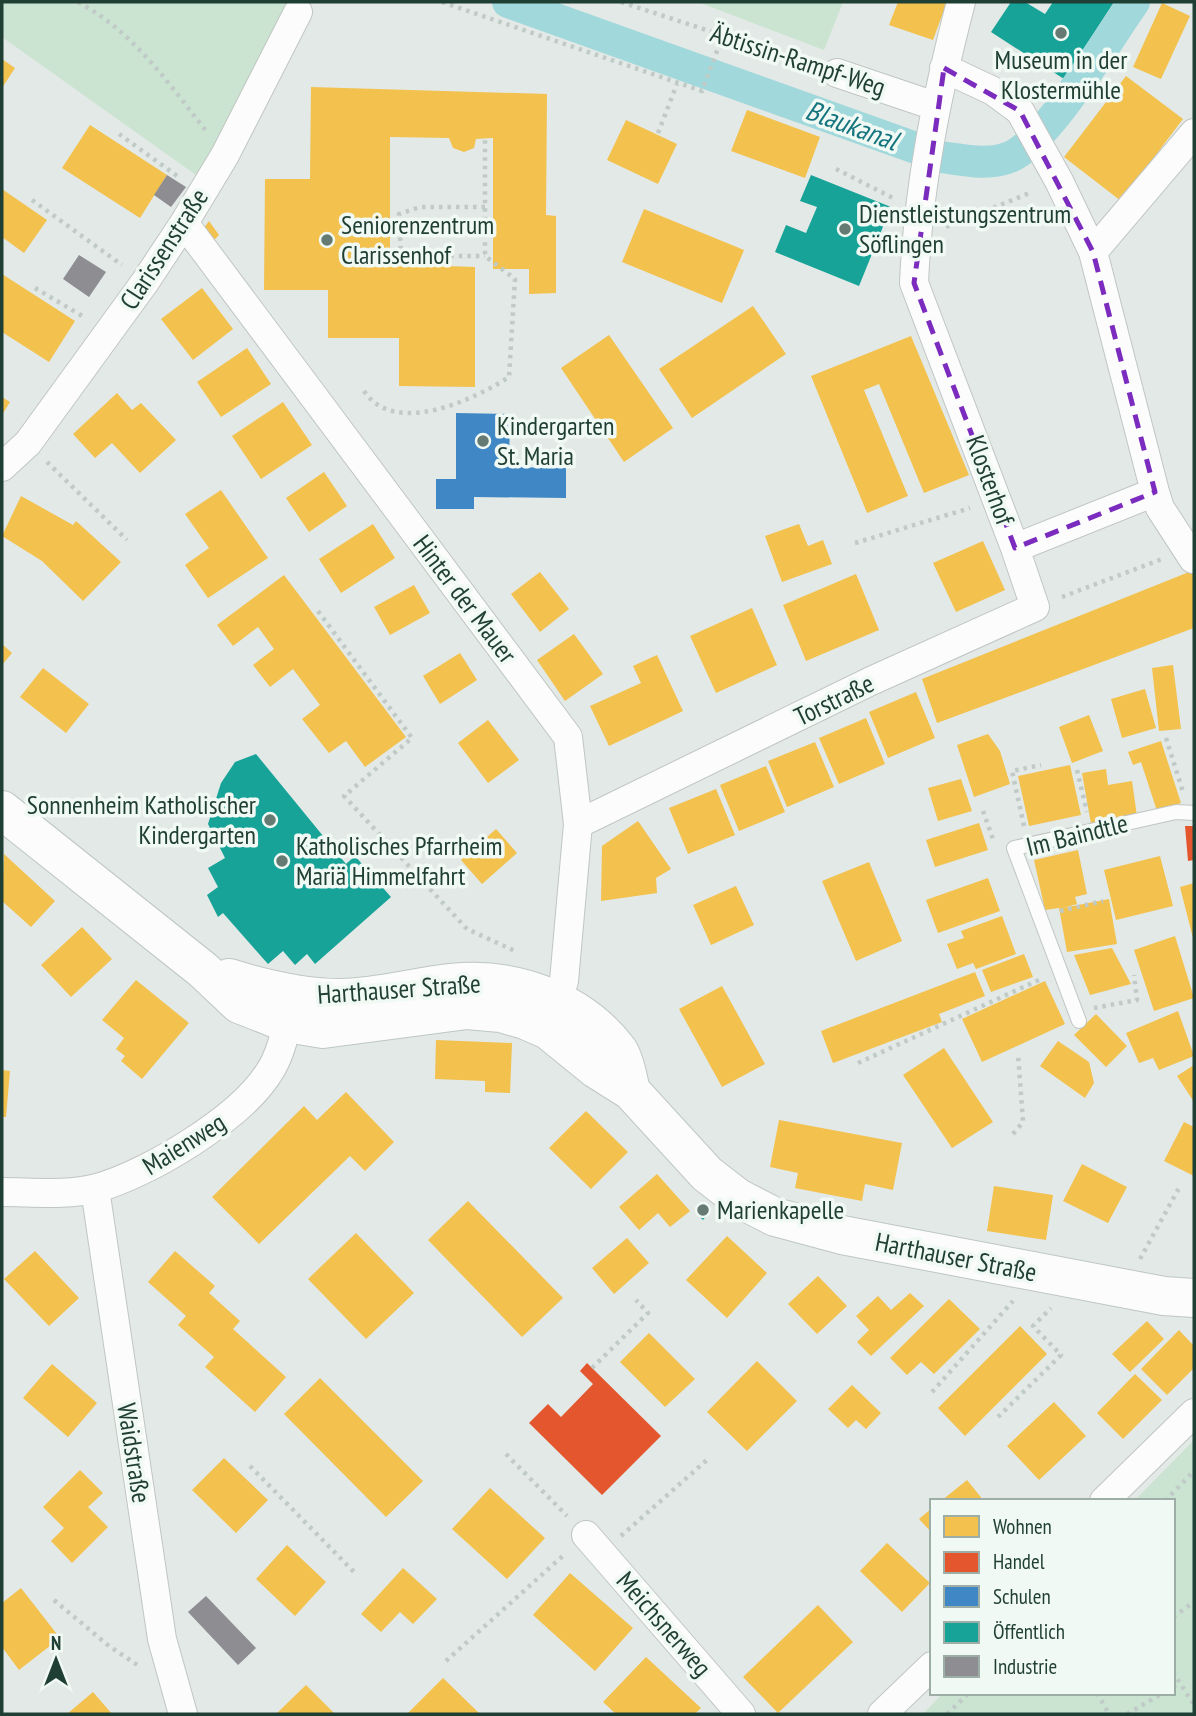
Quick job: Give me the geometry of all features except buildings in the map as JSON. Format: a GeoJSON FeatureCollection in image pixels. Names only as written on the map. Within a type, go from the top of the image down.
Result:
{"type":"FeatureCollection","features":[{"type":"Feature","properties":{"kind":"street","name":"Klosterhof"},"geometry":{"type":"LineString","coordinates":[[961,2],[932,119],[914,283],[1015,548],[1155,492]]}},
{"type":"Feature","properties":{"kind":"street","name":"Clarissenstraße"},"geometry":{"type":"LineString","coordinates":[[2,467],[28,443],[145,282],[184,223],[225,155],[298,12]]}},
{"type":"Feature","properties":{"kind":"street"},"geometry":{"type":"LineString","coordinates":[[944,68],[993,91],[1020,111],[1052,170],[1093,252],[1160,508],[1190,554]]}},
{"type":"Feature","properties":{"kind":"street","name":"Äbtissin-Rampf-Weg"},"geometry":{"type":"LineString","coordinates":[[837,73],[932,119]]}},
{"type":"Feature","properties":{"kind":"street"},"geometry":{"type":"LineString","coordinates":[[1093,252],[1194,133]]}},
{"type":"Feature","properties":{"kind":"street","name":"Hinter der Mauer"},"geometry":{"type":"LineString","coordinates":[[184,223],[568,737],[578,824],[565,981],[553,1016]]}},
{"type":"Feature","properties":{"kind":"street"},"geometry":{"type":"LineString","coordinates":[[1015,548],[1035,607]]}},
{"type":"Feature","properties":{"kind":"street","name":"Torstraße"},"geometry":{"type":"LineString","coordinates":[[578,824],[871,681],[1035,607]]}},
{"type":"Feature","properties":{"kind":"street","name":"Harthauser Straße"},"geometry":{"type":"LineString","coordinates":[[2,810],[203,970],[239,1004],[290,1009],[323,1029],[467,1010],[553,1016],[578,1051],[596,1069],[631,1091],[707,1174],[738,1198],[775,1217],[842,1235],[1171,1300]]}},
{"type":"Feature","properties":{"kind":"street","name":"Maienweg"},"geometry":{"type":"LineString","coordinates":[[2,1192],[95,1189],[136,1175],[233,1113],[268,1075],[282,1044],[290,1009]]}},
{"type":"Feature","properties":{"kind":"street","name":"Waidstraße"},"geometry":{"type":"LineString","coordinates":[[95,1189],[162,1639],[179,1702]]}},
{"type":"Feature","properties":{"kind":"street"},"geometry":{"type":"LineString","coordinates":[[1106,1499],[1194,1413]]}},
{"type":"Feature","properties":{"kind":"street","name":"Meichsnerweg"},"geometry":{"type":"LineString","coordinates":[[594,1544],[741,1714]]}},
{"type":"Feature","properties":{"kind":"street"},"geometry":{"type":"LineString","coordinates":[[882,1714],[930,1668]]}},
{"type":"Feature","properties":{"kind":"lane","name":"Im Baindtle"},"geometry":{"type":"LineString","coordinates":[[1077,1016],[1042,915],[1014,848],[1176,812],[1192,813]]}},
{"type":"Feature","properties":{"kind":"path"},"geometry":{"type":"LineString","coordinates":[[78,2],[122,31],[147,56],[225,155]]}},
{"type":"Feature","properties":{"kind":"path"},"geometry":{"type":"LineString","coordinates":[[442,2],[702,91],[723,35]]}},
{"type":"Feature","properties":{"kind":"path","name":"Äbtissin-Rampf-Weg"},"geometry":{"type":"LineString","coordinates":[[621,2],[837,73]]}},
{"type":"Feature","properties":{"kind":"path"},"geometry":{"type":"LineString","coordinates":[[658,133],[677,84]]}},
{"type":"Feature","properties":{"kind":"path"},"geometry":{"type":"LineString","coordinates":[[120,134],[201,193]]}},
{"type":"Feature","properties":{"kind":"path"},"geometry":{"type":"LineString","coordinates":[[485,138],[485,256]]}},
{"type":"Feature","properties":{"kind":"path"},"geometry":{"type":"LineString","coordinates":[[836,169],[919,226],[1052,170]]}},
{"type":"Feature","properties":{"kind":"path"},"geometry":{"type":"LineString","coordinates":[[32,200],[145,282]]}},
{"type":"Feature","properties":{"kind":"path"},"geometry":{"type":"LineString","coordinates":[[364,391],[371,402],[395,411],[430,412],[482,395],[509,377],[515,279],[485,256],[401,256],[399,214],[420,207],[485,207]]}},
{"type":"Feature","properties":{"kind":"path"},"geometry":{"type":"LineString","coordinates":[[35,288],[109,332]]}},
{"type":"Feature","properties":{"kind":"path"},"geometry":{"type":"LineString","coordinates":[[28,443],[127,540]]}},
{"type":"Feature","properties":{"kind":"path"},"geometry":{"type":"LineString","coordinates":[[855,543],[997,499]]}},
{"type":"Feature","properties":{"kind":"path"},"geometry":{"type":"LineString","coordinates":[[1035,607],[1190,554]]}},
{"type":"Feature","properties":{"kind":"path"},"geometry":{"type":"LineString","coordinates":[[318,611],[412,738],[344,796],[467,929]]}},
{"type":"Feature","properties":{"kind":"path"},"geometry":{"type":"LineString","coordinates":[[1166,738],[1192,813]]}},
{"type":"Feature","properties":{"kind":"path"},"geometry":{"type":"LineString","coordinates":[[1029,844],[1012,771],[1041,765]]}},
{"type":"Feature","properties":{"kind":"path"},"geometry":{"type":"LineString","coordinates":[[1077,770],[1091,830]]}},
{"type":"Feature","properties":{"kind":"path"},"geometry":{"type":"LineString","coordinates":[[1042,915],[1103,901]]}},
{"type":"Feature","properties":{"kind":"path"},"geometry":{"type":"LineString","coordinates":[[858,1063],[1061,969]]}},
{"type":"Feature","properties":{"kind":"path"},"geometry":{"type":"LineString","coordinates":[[1077,1016],[1138,1000],[1134,975]]}},
{"type":"Feature","properties":{"kind":"path"},"geometry":{"type":"LineString","coordinates":[[1013,1134],[1023,1122],[1018,1054]]}},
{"type":"Feature","properties":{"kind":"path"},"geometry":{"type":"LineString","coordinates":[[1171,1300],[1137,1264],[1179,1188]]}},
{"type":"Feature","properties":{"kind":"path"},"geometry":{"type":"LineString","coordinates":[[932,1392],[1014,1301],[1020,1270]]}},
{"type":"Feature","properties":{"kind":"path"},"geometry":{"type":"LineString","coordinates":[[998,1417],[1061,1355],[1032,1326],[1053,1306],[1061,1277]]}},
{"type":"Feature","properties":{"kind":"path"},"geometry":{"type":"LineString","coordinates":[[592,1368],[648,1313],[636,1300]]}},
{"type":"Feature","properties":{"kind":"path"},"geometry":{"type":"LineString","coordinates":[[506,1454],[594,1544]]}},
{"type":"Feature","properties":{"kind":"path"},"geometry":{"type":"LineString","coordinates":[[446,1661],[594,1544],[708,1459]]}},
{"type":"Feature","properties":{"kind":"path"},"geometry":{"type":"LineString","coordinates":[[250,1466],[356,1574]]}},
{"type":"Feature","properties":{"kind":"path"},"geometry":{"type":"LineString","coordinates":[[1167,1499],[1194,1472]]}},
{"type":"Feature","properties":{"kind":"path"},"geometry":{"type":"LineString","coordinates":[[54,1600],[179,1702]]}},
{"type":"Feature","properties":{"kind":"path"},"geometry":{"type":"LineString","coordinates":[[1175,1616],[1194,1602]]}},
{"type":"Feature","properties":{"kind":"path"},"geometry":{"type":"LineString","coordinates":[[1175,1675],[1194,1705]]}},
{"type":"Feature","properties":{"kind":"path"},"geometry":{"type":"LineString","coordinates":[[1175,1687],[1180,1684]]}},
{"type":"Feature","properties":{"kind":"path"},"geometry":{"type":"LineString","coordinates":[[947,1714],[967,1695]]}},
{"type":"Feature","properties":{"kind":"path"},"geometry":{"type":"LineString","coordinates":[[1098,1695],[1109,1714]]}},
{"type":"Feature","properties":{"kind":"path"},"geometry":{"type":"LineString","coordinates":[[1126,1714],[1159,1695]]}},
{"type":"Feature","properties":{"kind":"highlighted area"},"geometry":{"type":"Polygon","coordinates":[[[944,68],[1020,111],[1093,252],[1155,492],[1015,548],[914,283],[944,68]]]}},
{"type":"Feature","properties":{"kind":"green space"},"geometry":{"type":"Polygon","coordinates":[[[2,2],[289,2],[203,180],[2,37],[2,2]]]}},
{"type":"Feature","properties":{"kind":"green space"},"geometry":{"type":"Polygon","coordinates":[[[698,2],[843,2],[824,50],[698,2]]]}},
{"type":"Feature","properties":{"kind":"green space"},"geometry":{"type":"Polygon","coordinates":[[[1194,1440],[1194,1714],[923,1714],[941,1695],[1175,1695],[1175,1499],[1136,1499],[1194,1440]]]}},
{"type":"Feature","properties":{"kind":"waterway","name":"Blaukanal"},"geometry":{"type":"LineString","coordinates":[[508,2],[941,157],[985,162],[1010,157],[1041,131],[1059,111],[1134,2]]}},
{"type":"Feature","properties":{"kind":"place","name":"Museum in der Klostermühle"},"geometry":{"type":"Point","coordinates":[1061,33]}},
{"type":"Feature","properties":{"kind":"place","name":"Dienstleistungszentrum Söflingen"},"geometry":{"type":"Point","coordinates":[845,229]}},
{"type":"Feature","properties":{"kind":"place","name":"Seniorenzentrum Clarissenhof"},"geometry":{"type":"Point","coordinates":[327,240]}},
{"type":"Feature","properties":{"kind":"place","name":"Kindergarten St. Maria"},"geometry":{"type":"Point","coordinates":[483,441]}},
{"type":"Feature","properties":{"kind":"place","name":"Sonnenheim Katholischer Kindergarten"},"geometry":{"type":"Point","coordinates":[270,820]}},
{"type":"Feature","properties":{"kind":"place","name":"Katholisches Pfarrheim Mariä Himmelfahrt"},"geometry":{"type":"Point","coordinates":[282,861]}},
{"type":"Feature","properties":{"kind":"place","name":"Marienkapelle"},"geometry":{"type":"Point","coordinates":[703,1210]}}]}
